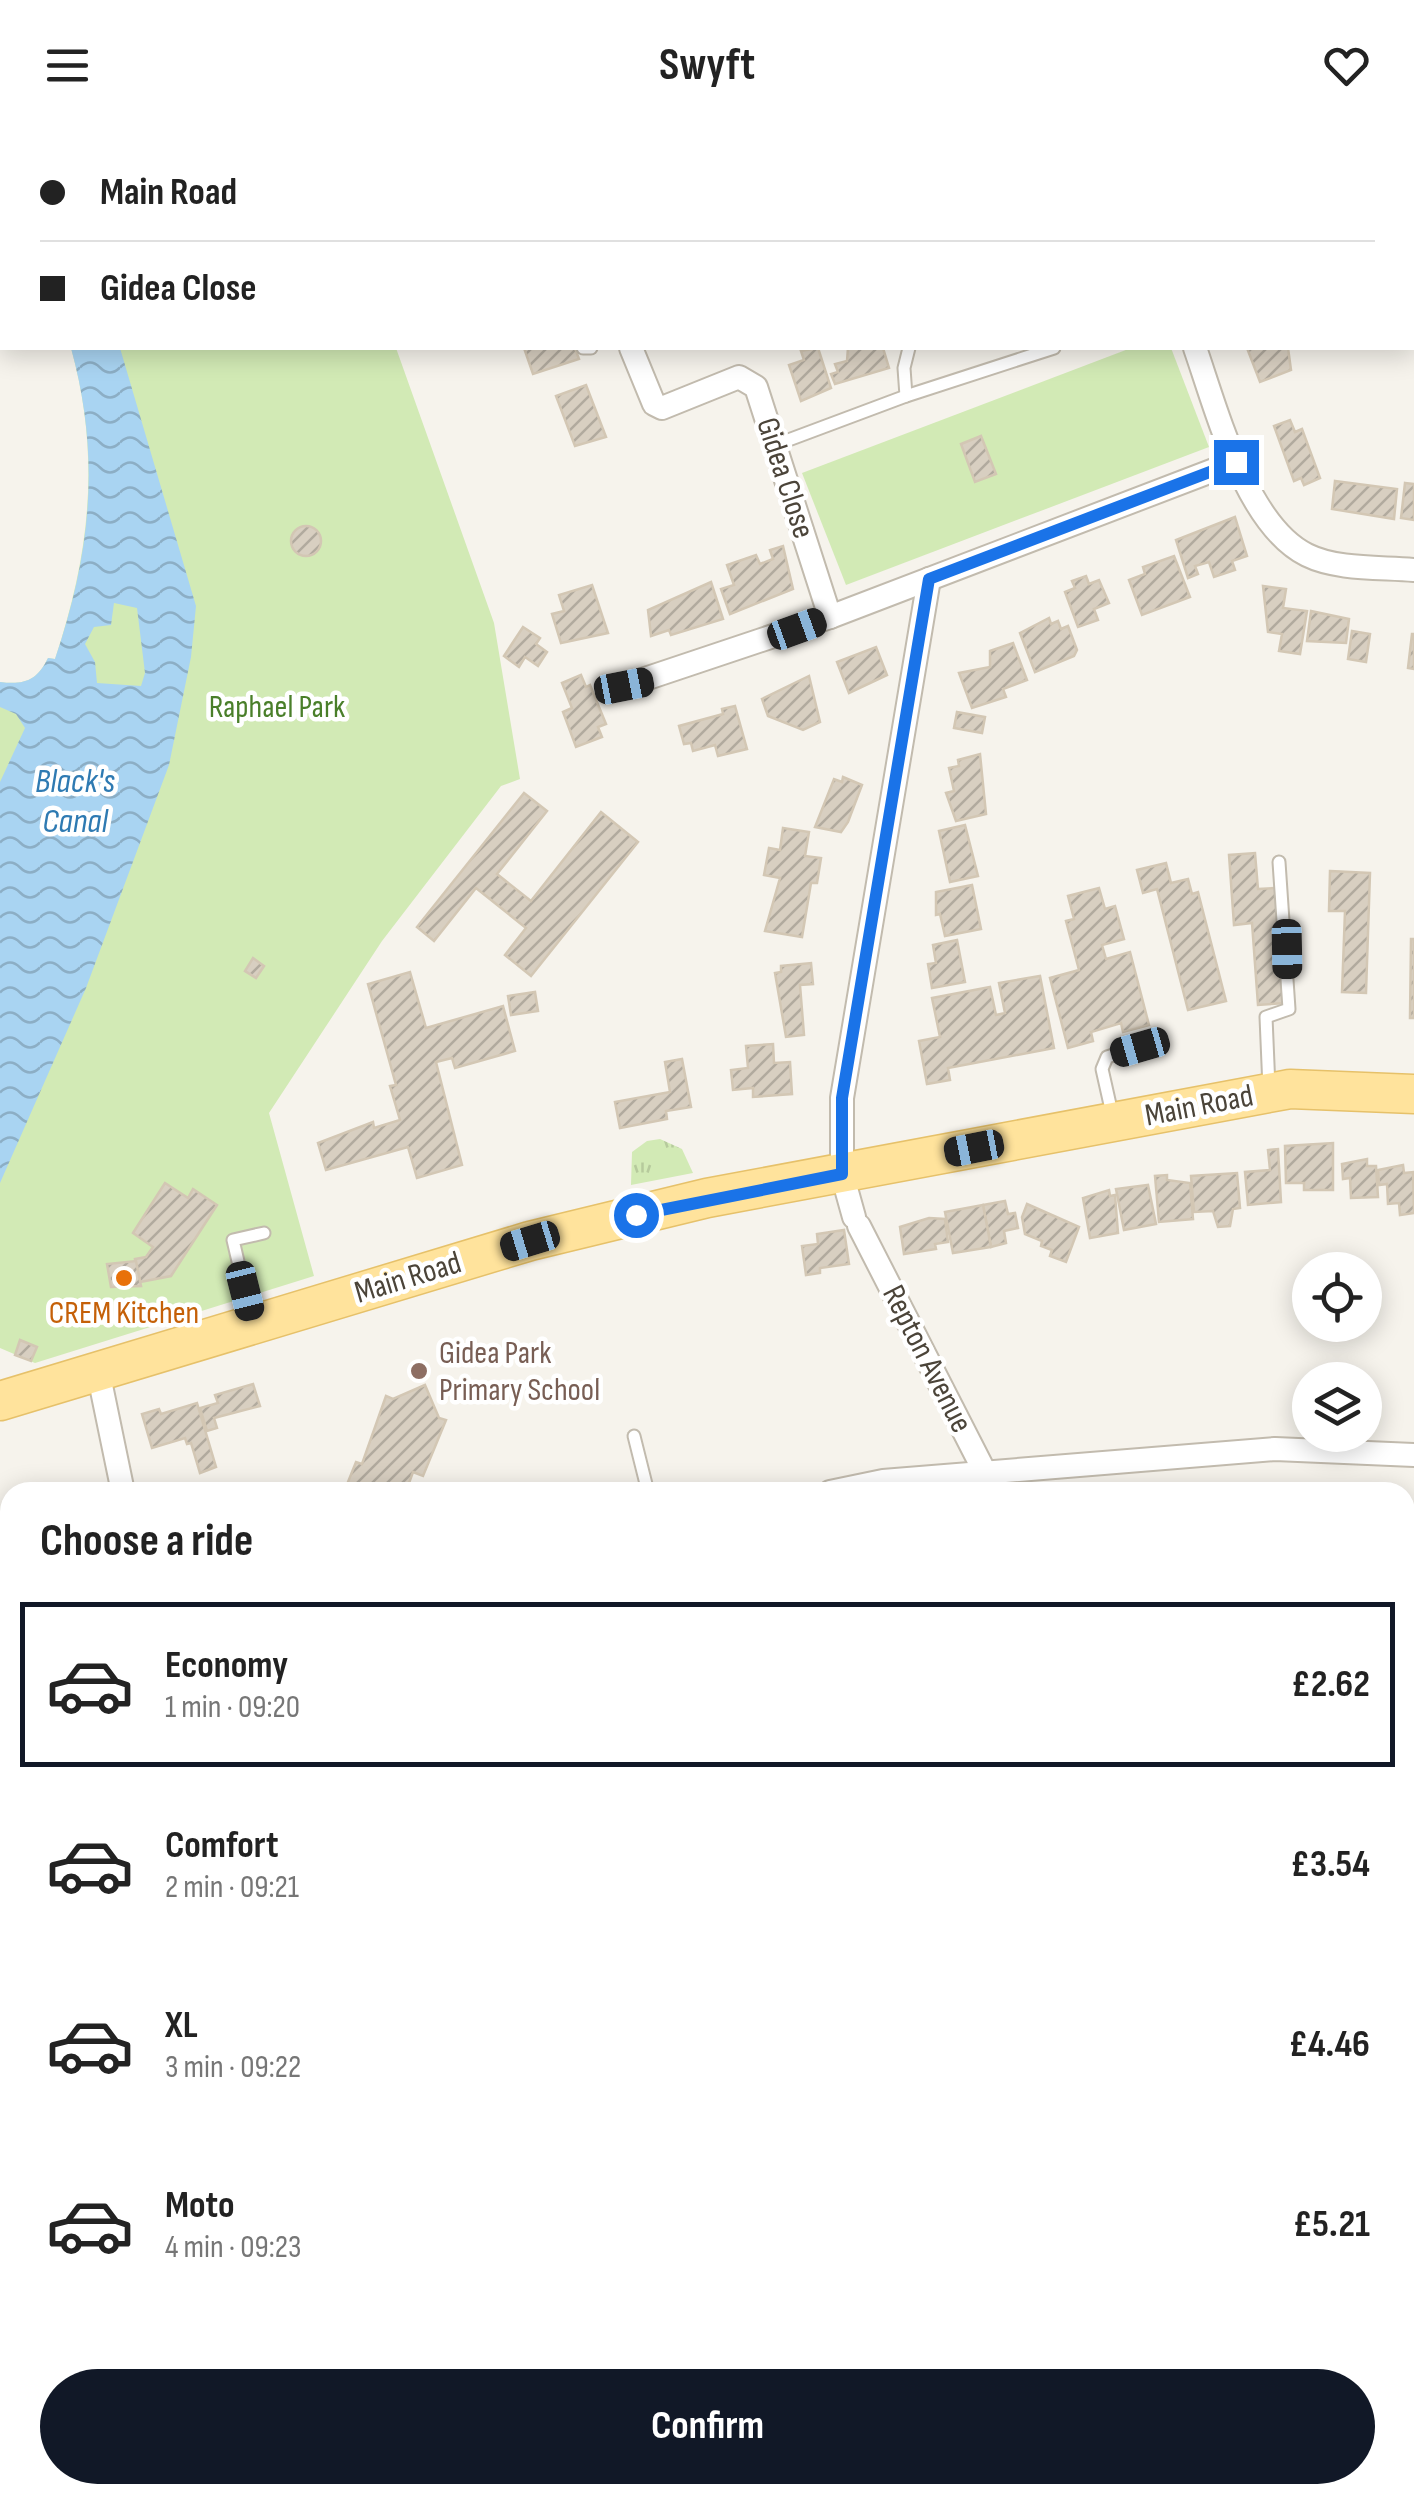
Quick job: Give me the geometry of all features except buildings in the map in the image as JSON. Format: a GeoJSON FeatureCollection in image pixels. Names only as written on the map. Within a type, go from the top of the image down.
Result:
{"type":"FeatureCollection","features":[{"type":"Feature","properties":{"kind":"main road","name":"Main Road"},"geometry":{"type":"LineString","coordinates":[[0,1402],[254,1328],[530,1241],[708,1198],[1290,1089],[1414,1094]]}},
{"type":"Feature","properties":{"kind":"street","name":"Gidea Close"},"geometry":{"type":"LineString","coordinates":[[632,350],[654,404],[662,408],[739,378],[756,388],[830,617]]}},
{"type":"Feature","properties":{"kind":"street"},"geometry":{"type":"LineString","coordinates":[[1196,350],[1236,462],[1276,530],[1307,555],[1414,570]]}},
{"type":"Feature","properties":{"kind":"street"},"geometry":{"type":"LineString","coordinates":[[624,686],[830,617],[1236,462]]}},
{"type":"Feature","properties":{"kind":"street","name":"Repton Avenue"},"geometry":{"type":"LineString","coordinates":[[929,579],[842,1098],[842,1174],[857,1222],[989,1482]]}},
{"type":"Feature","properties":{"kind":"street"},"geometry":{"type":"LineString","coordinates":[[98,1371],[121,1482]]}},
{"type":"Feature","properties":{"kind":"street"},"geometry":{"type":"LineString","coordinates":[[998,1482],[1275,1449],[1414,1455]]}},
{"type":"Feature","properties":{"kind":"street"},"geometry":{"type":"LineString","coordinates":[[878,1482],[936,1482]]}},
{"type":"Feature","properties":{"kind":"lane"},"geometry":{"type":"LineString","coordinates":[[906,396],[904,368],[908,350]]}},
{"type":"Feature","properties":{"kind":"lane"},"geometry":{"type":"LineString","coordinates":[[775,446],[1023,352]]}},
{"type":"Feature","properties":{"kind":"lane"},"geometry":{"type":"LineString","coordinates":[[1270,1092],[1266,1017],[1289,1009],[1279,862]]}},
{"type":"Feature","properties":{"kind":"lane"},"geometry":{"type":"LineString","coordinates":[[1114,1122],[1102,1068],[1107,1057],[1140,1047]]}},
{"type":"Feature","properties":{"kind":"lane"},"geometry":{"type":"LineString","coordinates":[[254,1328],[233,1240],[264,1233]]}},
{"type":"Feature","properties":{"kind":"lane"},"geometry":{"type":"LineString","coordinates":[[634,1436],[646,1482]]}},
{"type":"Feature","properties":{"kind":"green space","name":"Raphael Park"},"geometry":{"type":"Polygon","coordinates":[[[71,350],[397,350],[494,623],[520,779],[501,786],[382,941],[269,1113],[314,1276],[35,1363],[0,1348],[0,682],[29,680],[48,658],[55,659],[67,620],[87,505],[86,428],[71,350]]]}},
{"type":"Feature","properties":{"kind":"green space"},"geometry":{"type":"Polygon","coordinates":[[[1126,350],[1172,350],[1209,447],[846,585],[802,473],[1126,350]]]}},
{"type":"Feature","properties":{"kind":"green space"},"geometry":{"type":"Polygon","coordinates":[[[660,1139],[682,1149],[693,1173],[631,1185],[632,1152],[647,1141],[660,1139]]]}},
{"type":"Feature","properties":{"kind":"water","name":"Black's Canal"},"geometry":{"type":"Polygon","coordinates":[[[71,350],[121,350],[196,606],[191,657],[169,765],[86,988],[0,1183],[0,782],[25,728],[16,714],[0,707],[0,682],[29,680],[48,658],[55,659],[84,543],[89,466],[71,350]],[[114,603],[111,625],[94,627],[85,644],[95,662],[97,683],[141,686],[145,673],[137,608],[114,603]]]}},
{"type":"Feature","properties":{"kind":"place","name":"CREM Kitchen"},"geometry":{"type":"Point","coordinates":[124,1278]}},
{"type":"Feature","properties":{"kind":"place","name":"Gidea Park Primary School"},"geometry":{"type":"Point","coordinates":[419,1371]}},
{"type":"Feature","properties":{"kind":"route"},"geometry":{"type":"LineString","coordinates":[[636,1215],[796,1180],[842,1174],[842,1098],[929,579],[1236,462]]}}]}
